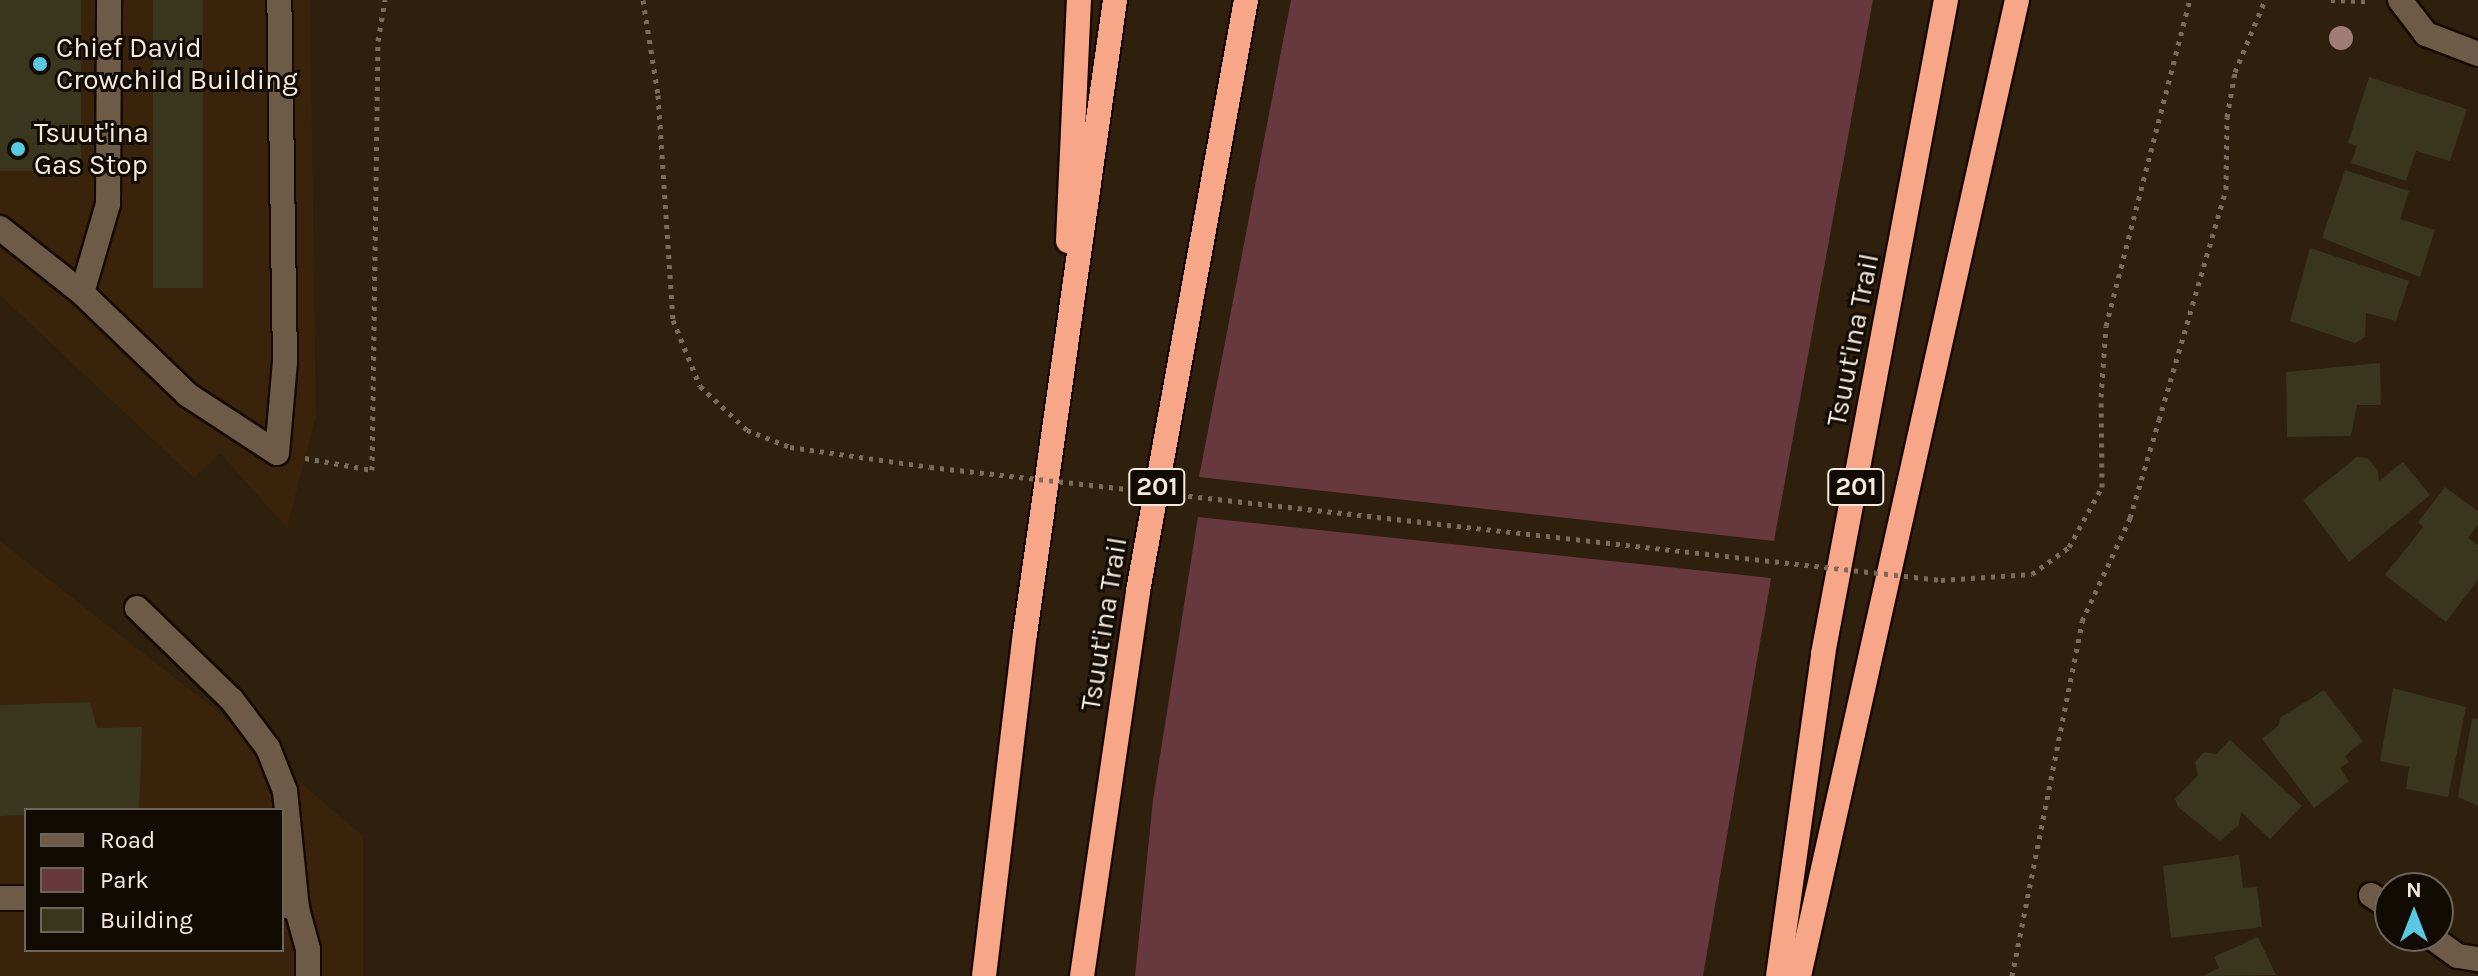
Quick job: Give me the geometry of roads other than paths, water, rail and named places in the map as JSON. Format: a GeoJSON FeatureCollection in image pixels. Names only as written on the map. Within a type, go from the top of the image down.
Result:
{"type":"FeatureCollection","features":[{"type":"Feature","properties":{"kind":"highway"},"geometry":{"type":"LineString","coordinates":[[1062,381],[1079,0]]}},
{"type":"Feature","properties":{"kind":"highway"},"geometry":{"type":"LineString","coordinates":[[984,976],[1115,0]]}},
{"type":"Feature","properties":{"kind":"highway","name":"Tsuut'ina Trail"},"geometry":{"type":"LineString","coordinates":[[1082,976],[1138,591],[1246,0]]}},
{"type":"Feature","properties":{"kind":"highway","name":"Tsuut'ina Trail"},"geometry":{"type":"LineString","coordinates":[[1778,976],[1823,654],[1946,0]]}},
{"type":"Feature","properties":{"kind":"highway"},"geometry":{"type":"LineString","coordinates":[[1799,976],[2017,0]]}},
{"type":"Feature","properties":{"kind":"street"},"geometry":{"type":"LineString","coordinates":[[82,293],[108,204],[109,0]]}},
{"type":"Feature","properties":{"kind":"street"},"geometry":{"type":"LineString","coordinates":[[0,228],[82,293],[188,395],[277,453],[285,362],[279,0]]}},
{"type":"Feature","properties":{"kind":"street"},"geometry":{"type":"LineString","coordinates":[[2400,0],[2426,34],[2478,54]]}},
{"type":"Feature","properties":{"kind":"street"},"geometry":{"type":"LineString","coordinates":[[137,608],[232,700],[268,748],[285,791],[289,907],[308,949],[308,976]]}},
{"type":"Feature","properties":{"kind":"street"},"geometry":{"type":"LineString","coordinates":[[0,898],[24,898]]}},
{"type":"Feature","properties":{"kind":"street"},"geometry":{"type":"LineString","coordinates":[[2452,952],[2478,959]]}},
{"type":"Feature","properties":{"kind":"place","name":"Chief David Crowchild Building"},"geometry":{"type":"Point","coordinates":[40,64]}},
{"type":"Feature","properties":{"kind":"place","name":"Tsuut'ina Gas Stop"},"geometry":{"type":"Point","coordinates":[18,149]}}]}
